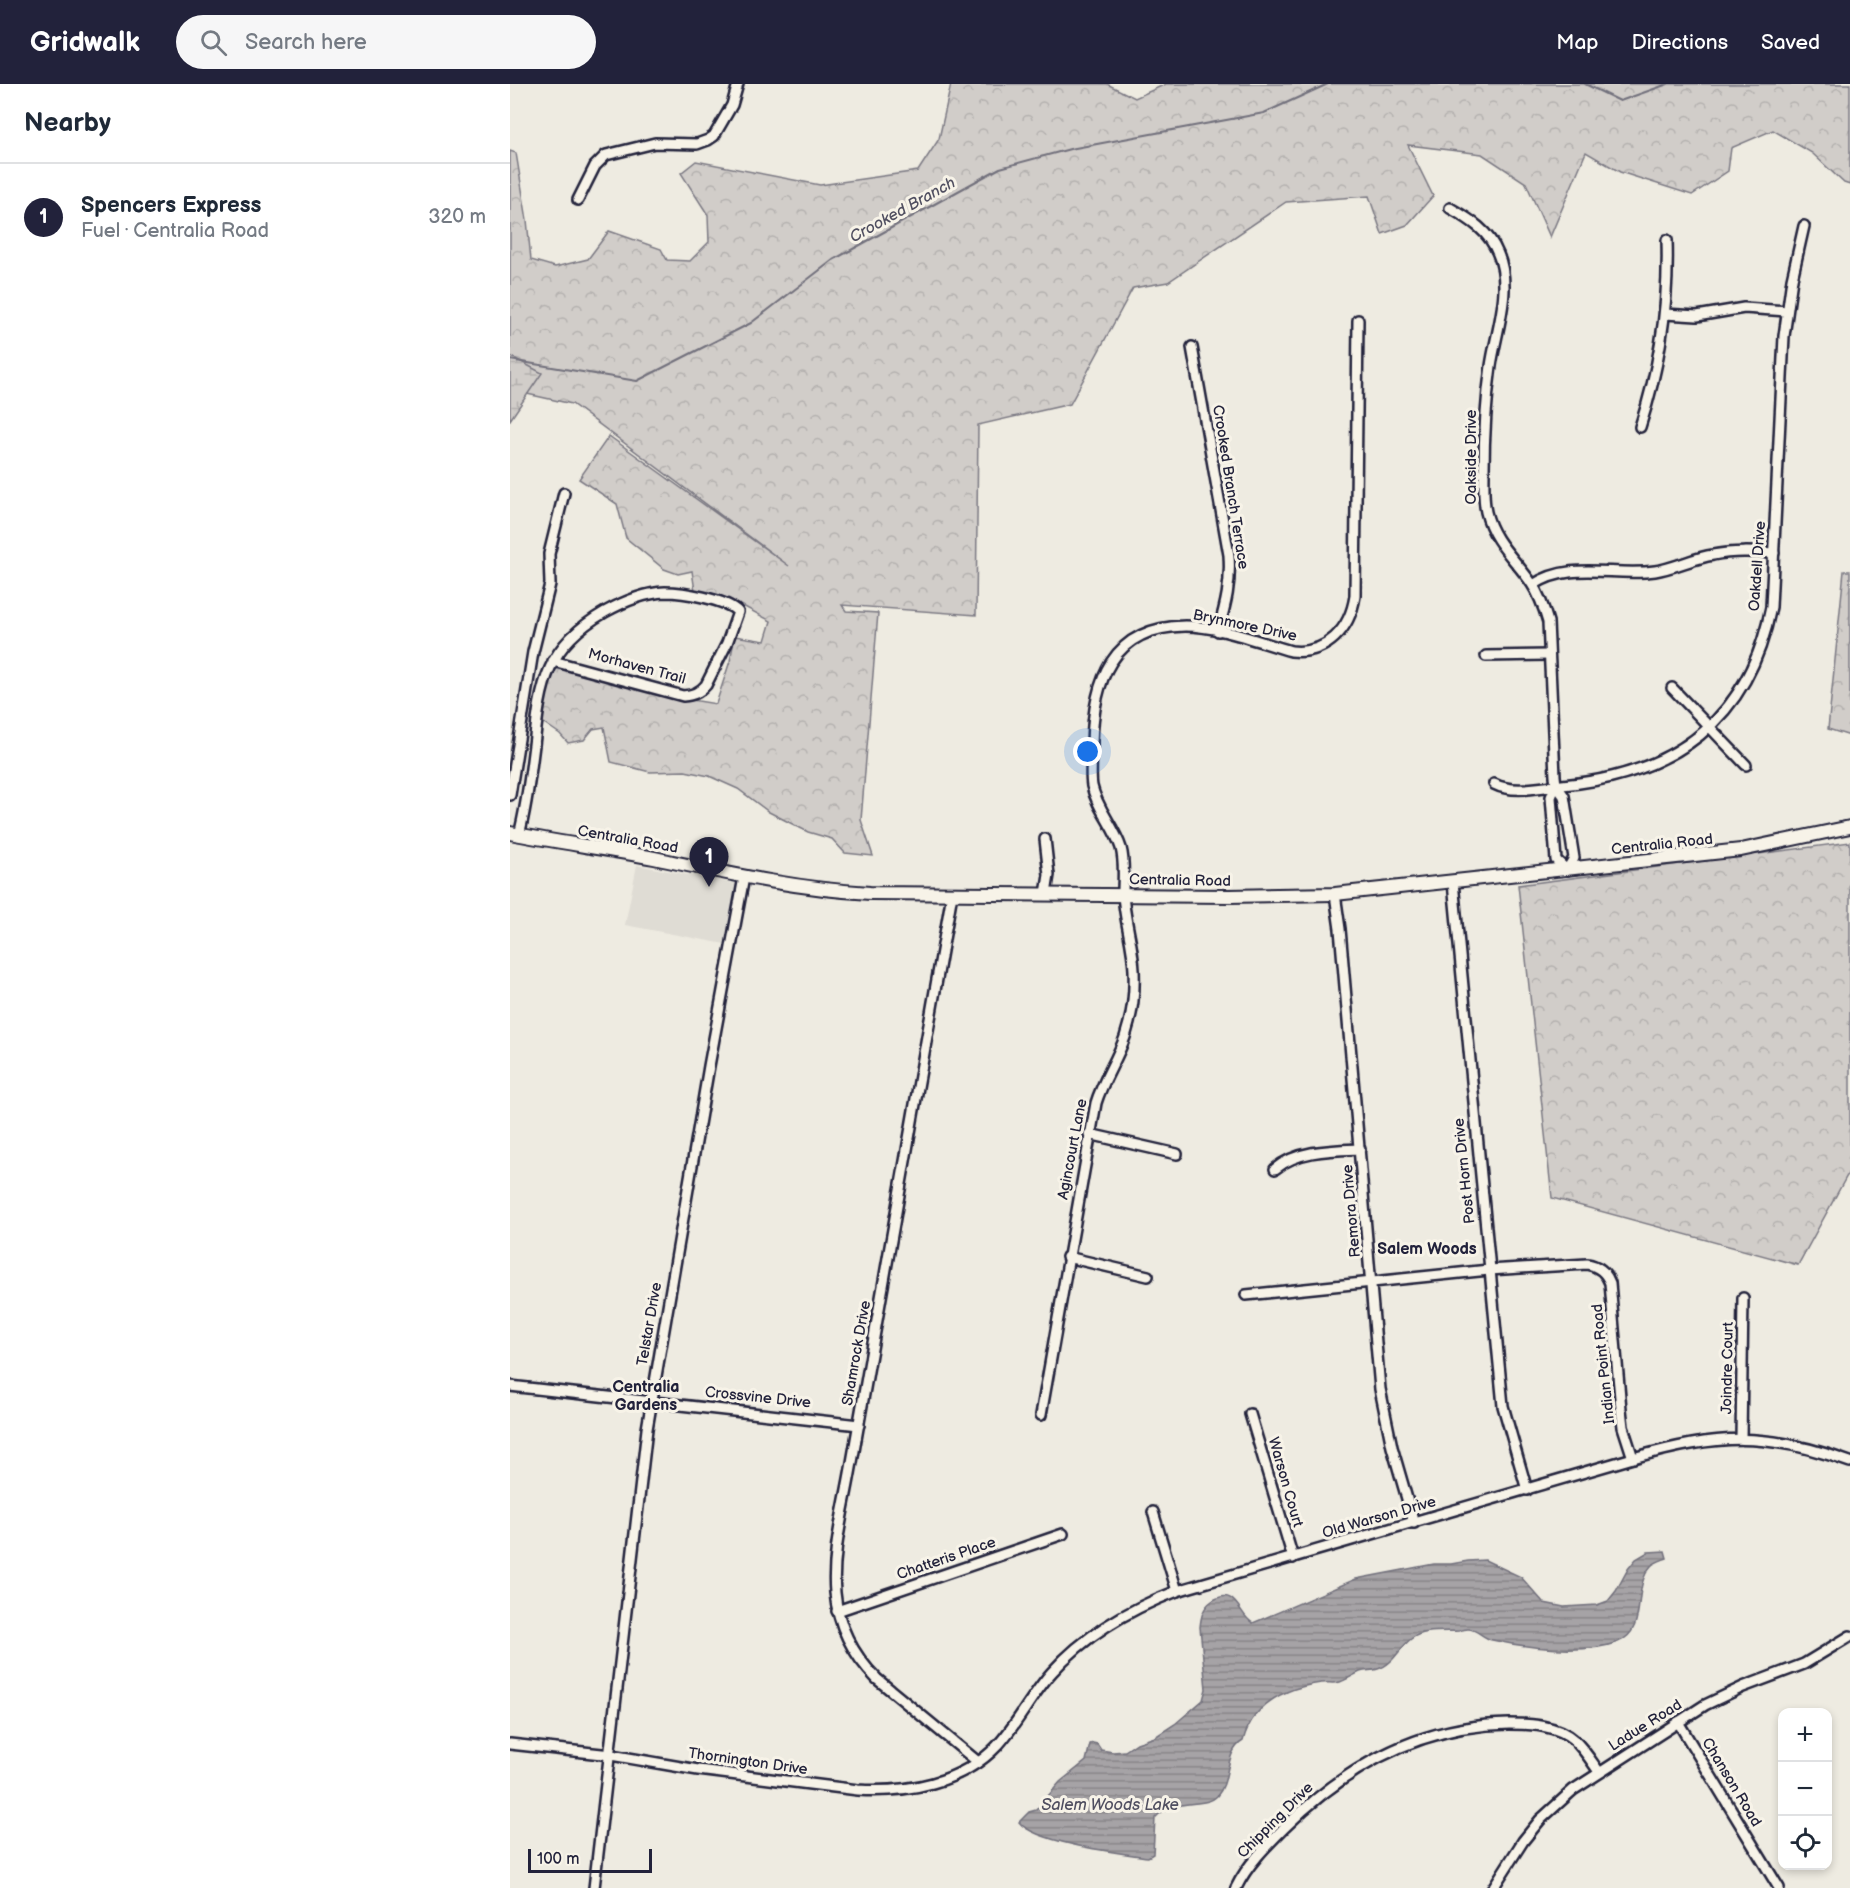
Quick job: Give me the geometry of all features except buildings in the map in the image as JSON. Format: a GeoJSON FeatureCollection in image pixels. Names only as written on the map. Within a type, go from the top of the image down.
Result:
{"type":"FeatureCollection","features":[{"type":"Feature","properties":{"kind":"main road","name":"Centralia Road"},"geometry":{"type":"LineString","coordinates":[[515,834],[744,877],[834,891],[870,894],[1230,896],[1335,894],[1567,870],[1741,850],[1850,826]]}},
{"type":"Feature","properties":{"kind":"street"},"geometry":{"type":"LineString","coordinates":[[578,200],[596,166],[606,155],[655,143],[697,144],[714,136],[732,105],[738,84]]}},
{"type":"Feature","properties":{"kind":"street","name":"Oakside Drive"},"geometry":{"type":"LineString","coordinates":[[1450,208],[1482,229],[1494,245],[1503,268],[1504,293],[1490,370],[1486,408],[1484,484],[1486,512],[1499,542],[1533,585],[1548,622],[1556,785],[1551,797],[1556,860],[1567,870],[1574,858],[1564,796],[1556,785]]}},
{"type":"Feature","properties":{"kind":"street","name":"Oakdell Drive"},"geometry":{"type":"LineString","coordinates":[[1494,784],[1512,789],[1556,785],[1620,776],[1639,770],[1672,755],[1688,744],[1732,700],[1746,679],[1761,646],[1771,607],[1787,311],[1804,226]]}},
{"type":"Feature","properties":{"kind":"street"},"geometry":{"type":"LineString","coordinates":[[1640,427],[1655,375],[1665,314],[1667,240]]}},
{"type":"Feature","properties":{"kind":"street"},"geometry":{"type":"LineString","coordinates":[[1665,314],[1697,316],[1744,308],[1787,311]]}},
{"type":"Feature","properties":{"kind":"street","name":"Brynmore Drive"},"geometry":{"type":"LineString","coordinates":[[1123,894],[1124,871],[1121,848],[1097,803],[1092,784],[1092,720],[1101,681],[1109,664],[1121,650],[1142,636],[1164,628],[1185,626],[1218,631],[1291,651],[1316,650],[1335,638],[1348,621],[1353,609],[1358,320]]}},
{"type":"Feature","properties":{"kind":"street","name":"Crooked Branch Terrace"},"geometry":{"type":"LineString","coordinates":[[1192,347],[1229,555],[1230,578],[1218,631]]}},
{"type":"Feature","properties":{"kind":"street"},"geometry":{"type":"LineString","coordinates":[[510,795],[533,652],[550,584],[549,554],[564,493]]}},
{"type":"Feature","properties":{"kind":"street"},"geometry":{"type":"LineString","coordinates":[[1533,585],[1550,576],[1574,570],[1638,573],[1675,567],[1715,554],[1774,553]]}},
{"type":"Feature","properties":{"kind":"street","name":"Morhaven Trail"},"geometry":{"type":"LineString","coordinates":[[515,834],[529,792],[543,684],[553,661],[580,628],[613,608],[645,595],[660,592],[689,593],[729,606],[738,612],[728,643],[706,685],[690,696],[553,661]]}},
{"type":"Feature","properties":{"kind":"street"},"geometry":{"type":"LineString","coordinates":[[1486,656],[1549,655]]}},
{"type":"Feature","properties":{"kind":"street"},"geometry":{"type":"LineString","coordinates":[[1672,688],[1746,765]]}},
{"type":"Feature","properties":{"kind":"street"},"geometry":{"type":"LineString","coordinates":[[1045,839],[1049,875],[1046,894]]}},
{"type":"Feature","properties":{"kind":"street","name":"Telstar Drive"},"geometry":{"type":"LineString","coordinates":[[594,1888],[651,1401],[744,877]]}},
{"type":"Feature","properties":{"kind":"street","name":"Post Horn Drive"},"geometry":{"type":"LineString","coordinates":[[1453,882],[1503,1406],[1527,1490]]}},
{"type":"Feature","properties":{"kind":"street","name":"Shamrock Drive"},"geometry":{"type":"LineString","coordinates":[[952,894],[834,1563],[834,1597],[848,1640],[866,1667],[877,1679],[978,1762]]}},
{"type":"Feature","properties":{"kind":"street","name":"Agincourt Lane"},"geometry":{"type":"LineString","coordinates":[[1041,1415],[1089,1134],[1099,1094],[1125,1038],[1132,1005],[1134,970],[1123,894]]}},
{"type":"Feature","properties":{"kind":"street","name":"Remora Drive"},"geometry":{"type":"LineString","coordinates":[[1335,894],[1340,929],[1380,1389],[1385,1418],[1414,1523]]}},
{"type":"Feature","properties":{"kind":"street"},"geometry":{"type":"LineString","coordinates":[[1089,1134],[1177,1154]]}},
{"type":"Feature","properties":{"kind":"street"},"geometry":{"type":"LineString","coordinates":[[1275,1169],[1295,1157],[1332,1150],[1360,1149]]}},
{"type":"Feature","properties":{"kind":"street"},"geometry":{"type":"LineString","coordinates":[[1068,1257],[1148,1276]]}},
{"type":"Feature","properties":{"kind":"street","name":"Indian Point Road"},"geometry":{"type":"LineString","coordinates":[[1489,1270],[1587,1264],[1600,1268],[1607,1277],[1610,1283],[1623,1427],[1633,1458]]}},
{"type":"Feature","properties":{"kind":"street"},"geometry":{"type":"LineString","coordinates":[[1246,1295],[1489,1270]]}},
{"type":"Feature","properties":{"kind":"street","name":"Joindre Court"},"geometry":{"type":"LineString","coordinates":[[1741,1439],[1743,1298]]}},
{"type":"Feature","properties":{"kind":"street","name":"Crossvine Drive"},"geometry":{"type":"LineString","coordinates":[[510,1386],[859,1425]]}},
{"type":"Feature","properties":{"kind":"street","name":"Warson Court"},"geometry":{"type":"LineString","coordinates":[[1250,1414],[1293,1558]]}},
{"type":"Feature","properties":{"kind":"street","name":"Old Warson Drive"},"geometry":{"type":"LineString","coordinates":[[978,1762],[998,1745],[1041,1684],[1066,1657],[1085,1641],[1136,1608],[1178,1591],[1633,1458],[1694,1443],[1741,1439],[1792,1444],[1849,1458]]}},
{"type":"Feature","properties":{"kind":"street"},"geometry":{"type":"LineString","coordinates":[[1153,1512],[1178,1591]]}},
{"type":"Feature","properties":{"kind":"street","name":"Chatteris Place"},"geometry":{"type":"LineString","coordinates":[[837,1611],[1063,1534]]}},
{"type":"Feature","properties":{"kind":"street","name":"Ladue Road"},"geometry":{"type":"LineString","coordinates":[[1493,1888],[1506,1865],[1540,1820],[1573,1790],[1725,1694],[1804,1664],[1850,1636]]}},
{"type":"Feature","properties":{"kind":"street","name":"Chanson Road"},"geometry":{"type":"LineString","coordinates":[[1678,1722],[1779,1888]]}},
{"type":"Feature","properties":{"kind":"street","name":"Chipping Drive"},"geometry":{"type":"LineString","coordinates":[[1236,1888],[1252,1862],[1267,1845],[1328,1789],[1369,1761],[1423,1739],[1472,1726],[1539,1725],[1574,1740],[1599,1772]]}},
{"type":"Feature","properties":{"kind":"street","name":"Thornington Drive"},"geometry":{"type":"LineString","coordinates":[[510,1744],[611,1755],[698,1770],[876,1791],[931,1784],[978,1762]]}},
{"type":"Feature","properties":{"kind":"shaded area"},"geometry":{"type":"Polygon","coordinates":[[[637,865],[737,884],[725,944],[625,925],[637,865]]]}},
{"type":"Feature","properties":{"kind":"green space"},"geometry":{"type":"Polygon","coordinates":[[[951,84],[1107,84],[1135,98],[1166,84],[1850,84],[1850,185],[1844,183],[1812,153],[1773,130],[1731,148],[1728,171],[1692,195],[1620,172],[1586,152],[1550,237],[1526,183],[1482,154],[1408,145],[1433,196],[1407,225],[1382,234],[1369,196],[1286,202],[1168,282],[1133,288],[1070,404],[978,425],[976,615],[842,605],[846,611],[878,613],[861,820],[873,856],[845,853],[832,839],[808,832],[769,812],[738,789],[709,776],[685,771],[650,772],[611,762],[604,727],[593,729],[584,740],[568,743],[560,734],[541,721],[546,686],[556,666],[716,704],[730,661],[735,636],[765,641],[771,621],[741,605],[695,591],[692,571],[678,574],[664,569],[626,538],[617,504],[579,479],[609,436],[789,566],[572,404],[527,394],[541,373],[510,356],[510,151],[516,153],[531,260],[555,267],[588,259],[609,231],[661,249],[667,260],[690,261],[709,242],[708,215],[681,173],[696,161],[820,185],[918,171],[939,139],[951,84]]]}},
{"type":"Feature","properties":{"kind":"green space"},"geometry":{"type":"Polygon","coordinates":[[[510,356],[542,373],[510,420],[510,356]]]}},
{"type":"Feature","properties":{"kind":"green space"},"geometry":{"type":"Polygon","coordinates":[[[1844,571],[1850,571],[1850,736],[1828,729],[1844,571]]]}},
{"type":"Feature","properties":{"kind":"green space"},"geometry":{"type":"Polygon","coordinates":[[[1850,842],[1850,1170],[1798,1265],[1552,1198],[1518,885],[1850,842]]]}},
{"type":"Feature","properties":{"kind":"water","name":"Salem Woods Lake"},"geometry":{"type":"Polygon","coordinates":[[[1665,1551],[1667,1558],[1651,1566],[1645,1575],[1633,1628],[1618,1642],[1589,1648],[1555,1649],[1492,1640],[1471,1629],[1428,1632],[1411,1639],[1383,1667],[1360,1672],[1338,1683],[1308,1685],[1272,1700],[1254,1717],[1243,1741],[1233,1752],[1224,1783],[1217,1796],[1205,1802],[1171,1808],[1155,1818],[1153,1854],[1148,1857],[1059,1841],[1042,1836],[1019,1822],[1029,1812],[1036,1810],[1060,1782],[1086,1761],[1090,1744],[1097,1744],[1101,1750],[1125,1751],[1137,1743],[1155,1737],[1175,1724],[1203,1700],[1206,1689],[1201,1620],[1206,1606],[1220,1597],[1232,1599],[1253,1623],[1356,1579],[1434,1564],[1485,1560],[1521,1577],[1544,1603],[1564,1607],[1597,1605],[1608,1601],[1636,1559],[1648,1552],[1665,1551]]]}},
{"type":"Feature","properties":{"kind":"waterway","name":"Crooked Branch"},"geometry":{"type":"LineString","coordinates":[[510,360],[637,381],[751,323],[833,260],[1000,168],[1070,149],[1264,113],[1328,84]]}},
{"type":"Feature","properties":{"kind":"waterway","name":"Crooked Branch"},"geometry":{"type":"LineString","coordinates":[[1585,84],[1620,101],[1668,84]]}},
{"type":"Feature","properties":{"kind":"place","name":"Spencers Express"},"geometry":{"type":"Point","coordinates":[709,887]}},
{"type":"Feature","properties":{"kind":"district","name":"Salem Woods"},"geometry":{"type":"Point","coordinates":[1427,1248]}},
{"type":"Feature","properties":{"kind":"district","name":"Centralia Gardens"},"geometry":{"type":"Point","coordinates":[646,1395]}}]}
